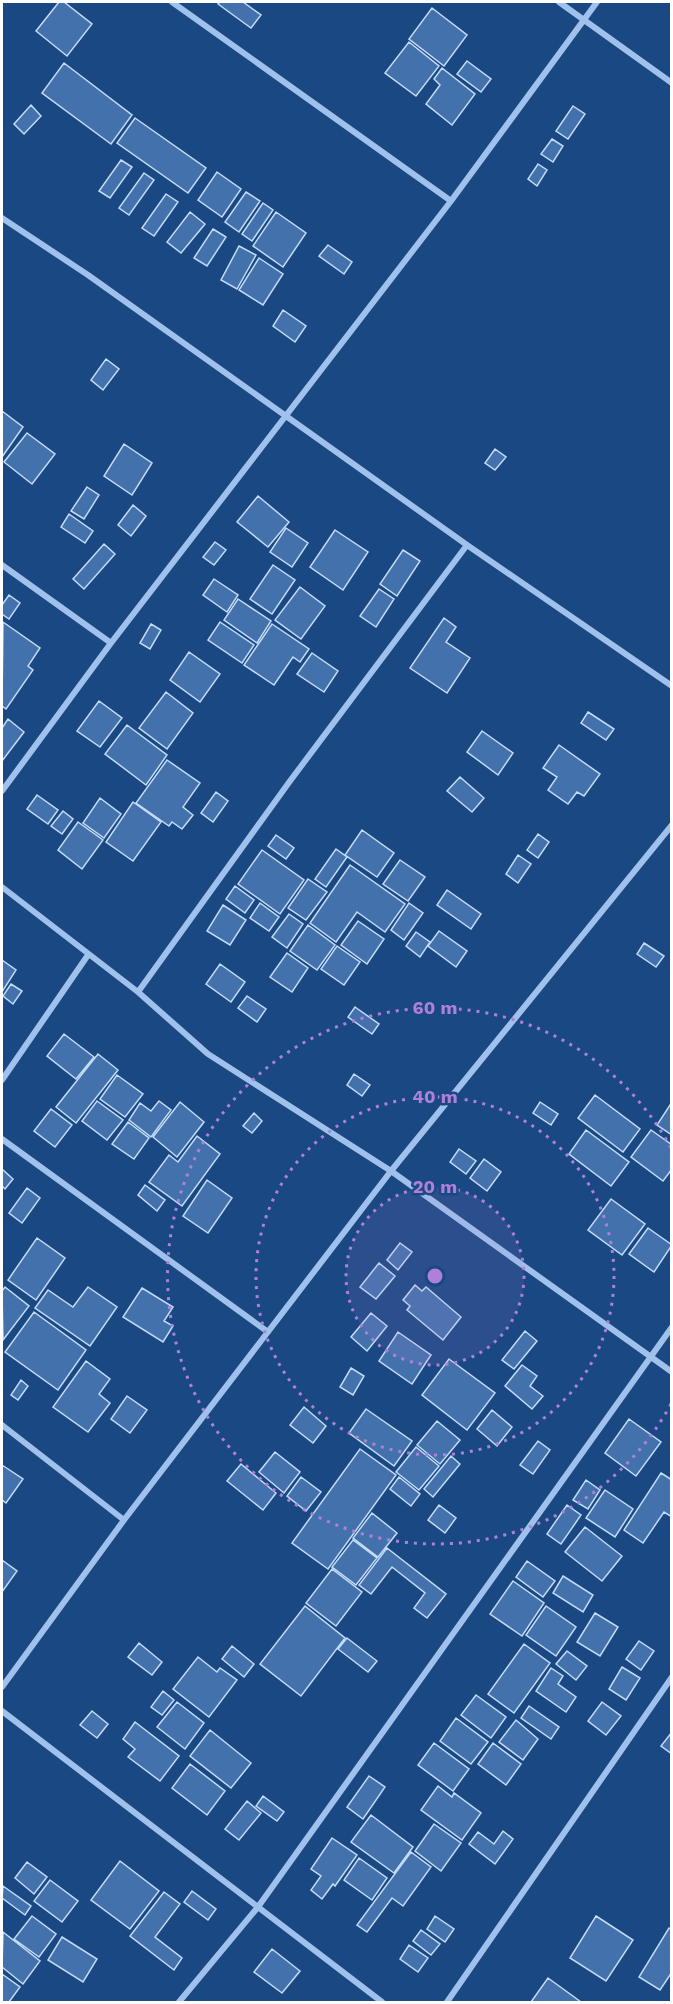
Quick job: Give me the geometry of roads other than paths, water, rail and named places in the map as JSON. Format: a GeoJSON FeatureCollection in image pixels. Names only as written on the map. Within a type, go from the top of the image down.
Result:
{"type":"FeatureCollection","features":[{"type":"Feature","properties":{"kind":"street"},"geometry":{"type":"LineString","coordinates":[[172,2],[451,201]]}},
{"type":"Feature","properties":{"kind":"street"},"geometry":{"type":"LineString","coordinates":[[559,2],[672,83]]}},
{"type":"Feature","properties":{"kind":"street"},"geometry":{"type":"LineString","coordinates":[[2,791],[111,644],[451,201],[597,2]]}},
{"type":"Feature","properties":{"kind":"street"},"geometry":{"type":"LineString","coordinates":[[2,218],[88,275],[467,545],[672,686]]}},
{"type":"Feature","properties":{"kind":"street"},"geometry":{"type":"LineString","coordinates":[[138,992],[290,781],[467,545]]}},
{"type":"Feature","properties":{"kind":"street"},"geometry":{"type":"LineString","coordinates":[[2,565],[111,644]]}},
{"type":"Feature","properties":{"kind":"street"},"geometry":{"type":"LineString","coordinates":[[2,1688],[124,1521],[391,1171],[672,825]]}},
{"type":"Feature","properties":{"kind":"street"},"geometry":{"type":"LineString","coordinates":[[2,887],[138,992],[208,1054],[391,1171],[672,1372]]}},
{"type":"Feature","properties":{"kind":"street"},"geometry":{"type":"LineString","coordinates":[[2,1080],[88,955]]}},
{"type":"Feature","properties":{"kind":"street"},"geometry":{"type":"LineString","coordinates":[[2,1139],[268,1332]]}},
{"type":"Feature","properties":{"kind":"street"},"geometry":{"type":"LineString","coordinates":[[179,2002],[258,1907],[672,1327]]}},
{"type":"Feature","properties":{"kind":"street"},"geometry":{"type":"LineString","coordinates":[[2,1425],[124,1521]]}},
{"type":"Feature","properties":{"kind":"street"},"geometry":{"type":"LineString","coordinates":[[447,2002],[670,1681]]}},
{"type":"Feature","properties":{"kind":"street"},"geometry":{"type":"LineString","coordinates":[[2,1712],[382,2002]]}}]}
